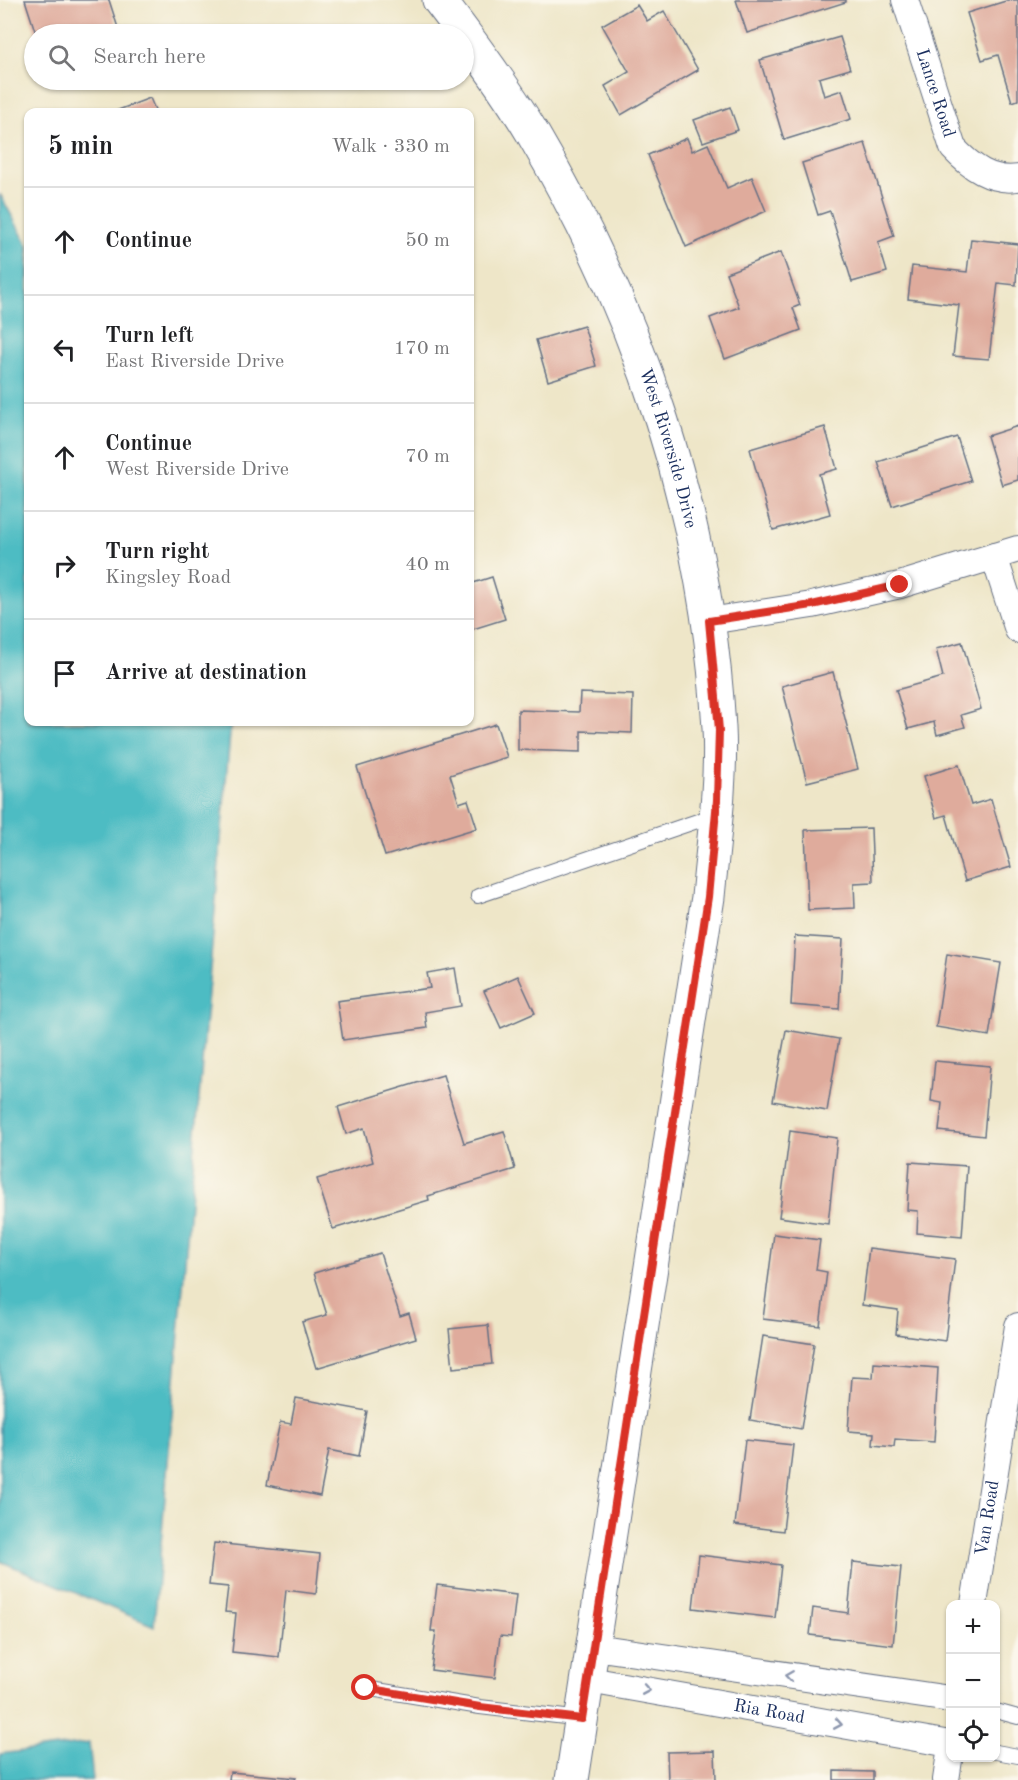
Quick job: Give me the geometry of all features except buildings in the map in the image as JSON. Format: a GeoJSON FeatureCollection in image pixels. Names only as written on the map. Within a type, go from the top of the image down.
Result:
{"type":"FeatureCollection","features":[{"type":"Feature","properties":{"kind":"street","name":"West Riverside Drive"},"geometry":{"type":"LineString","coordinates":[[439,0],[457,24]]}},
{"type":"Feature","properties":{"kind":"street","name":"Lance Road"},"geometry":{"type":"LineString","coordinates":[[905,0],[953,148],[968,164],[987,175],[1009,179],[1018,178]]}},
{"type":"Feature","properties":{"kind":"street","name":"West Riverside Drive"},"geometry":{"type":"LineString","coordinates":[[474,47],[532,133],[579,216],[620,303],[664,426],[687,506],[709,621],[719,730],[708,897],[572,1780]]}},
{"type":"Feature","properties":{"kind":"street"},"geometry":{"type":"LineString","coordinates":[[709,621],[834,600],[900,585],[1006,552],[1018,630]]}},
{"type":"Feature","properties":{"kind":"street","name":"Van Road"},"geometry":{"type":"LineString","coordinates":[[975,1600],[1018,1326]]}},
{"type":"Feature","properties":{"kind":"street","name":"Ria Road"},"geometry":{"type":"LineString","coordinates":[[594,1647],[946,1699]]}},
{"type":"Feature","properties":{"kind":"street","name":"Ria Road"},"geometry":{"type":"LineString","coordinates":[[589,1680],[946,1743]]}},
{"type":"Feature","properties":{"kind":"street"},"geometry":{"type":"LineString","coordinates":[[946,1780],[949,1762]]}},
{"type":"Feature","properties":{"kind":"lane"},"geometry":{"type":"LineString","coordinates":[[478,896],[715,815]]}},
{"type":"Feature","properties":{"kind":"lane"},"geometry":{"type":"LineString","coordinates":[[365,1688],[480,1707],[582,1719]]}},
{"type":"Feature","properties":{"kind":"lane"},"geometry":{"type":"LineString","coordinates":[[1000,1712],[1018,1717]]}},
{"type":"Feature","properties":{"kind":"lane"},"geometry":{"type":"LineString","coordinates":[[1000,1753],[1018,1756]]}},
{"type":"Feature","properties":{"kind":"water"},"geometry":{"type":"Polygon","coordinates":[[[0,194],[24,239],[24,726],[231,726],[154,1626],[0,1561],[0,194]]]}},
{"type":"Feature","properties":{"kind":"water"},"geometry":{"type":"Polygon","coordinates":[[[89,1743],[93,1780],[0,1780],[0,1754],[89,1743]]]}},
{"type":"Feature","properties":{"kind":"route"},"geometry":{"type":"LineString","coordinates":[[365,1688],[480,1707],[582,1719],[708,897],[717,800],[719,730],[709,621],[812,605],[900,585]]}}]}
